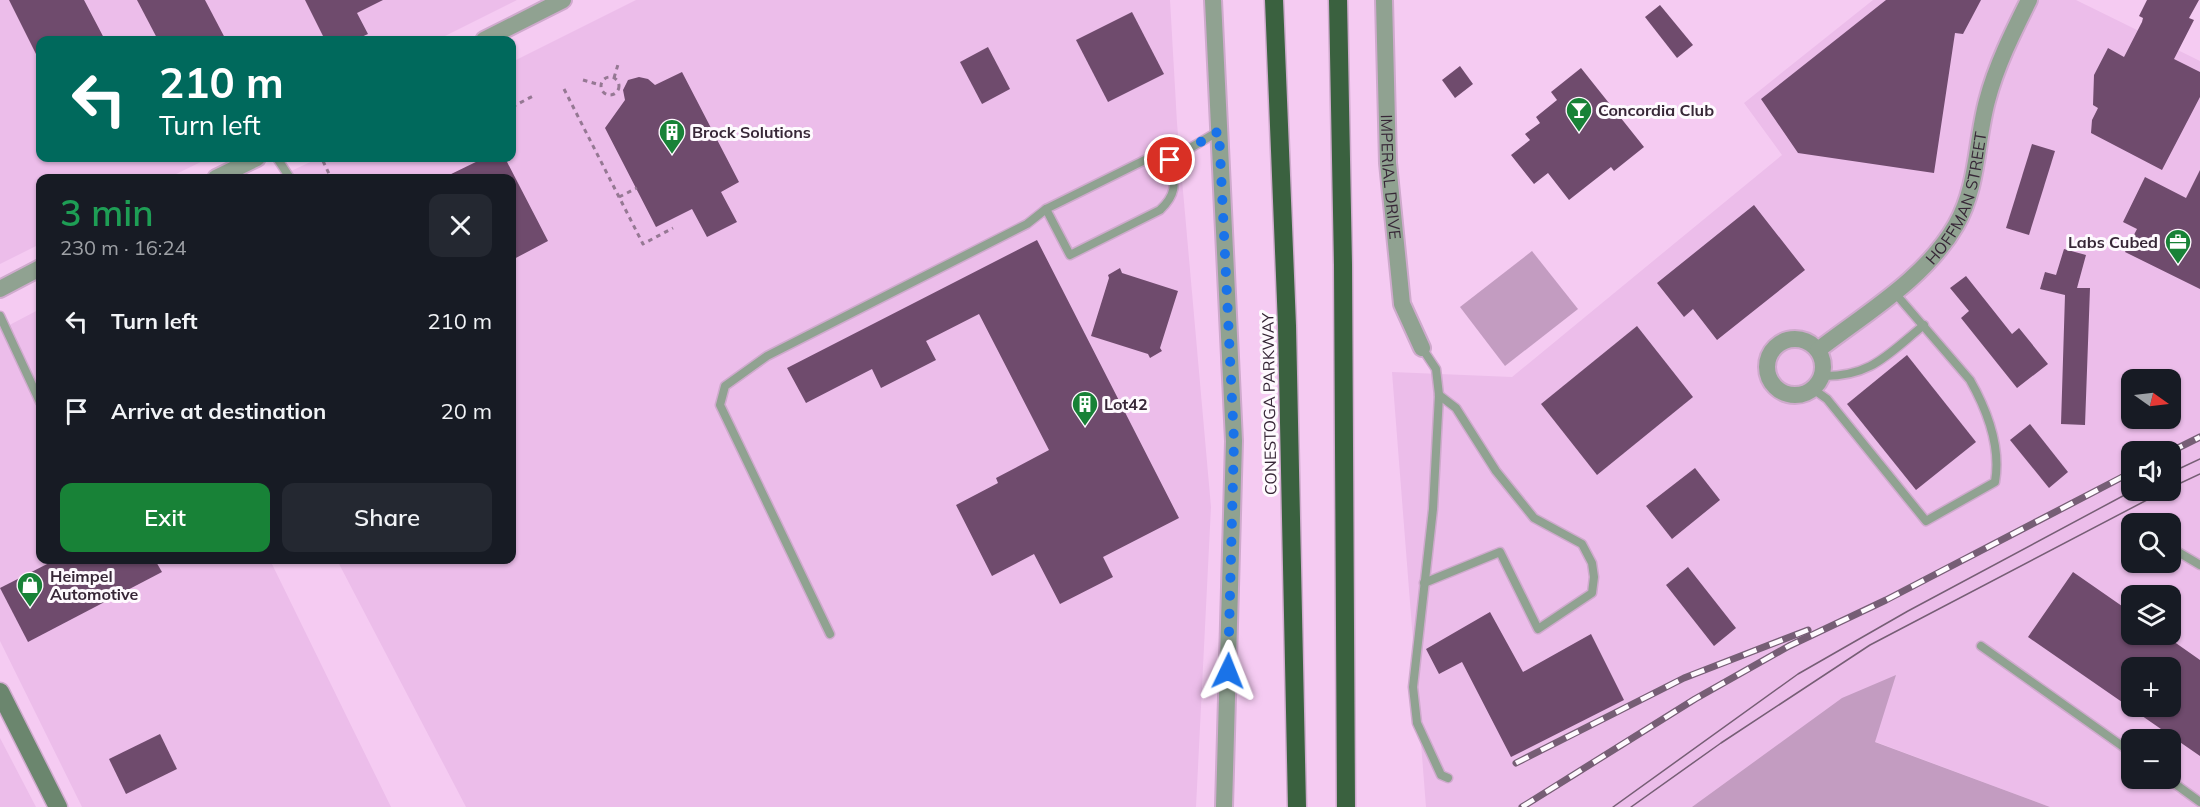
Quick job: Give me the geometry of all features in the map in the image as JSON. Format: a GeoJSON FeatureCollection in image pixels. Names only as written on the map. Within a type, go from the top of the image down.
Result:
{"type":"FeatureCollection","features":[{"type":"Feature","properties":{"kind":"highway"},"geometry":{"type":"LineString","coordinates":[[1262,0],[1274,29]]}},
{"type":"Feature","properties":{"kind":"highway","name":"CONESTOGA PARKWAY"},"geometry":{"type":"LineString","coordinates":[[1274,0],[1287,326],[1298,807]]}},
{"type":"Feature","properties":{"kind":"highway"},"geometry":{"type":"LineString","coordinates":[[1338,0],[1343,265],[1346,807]]}},
{"type":"Feature","properties":{"kind":"street"},"geometry":{"type":"LineString","coordinates":[[492,36],[563,0]]}},
{"type":"Feature","properties":{"kind":"street"},"geometry":{"type":"LineString","coordinates":[[1213,0],[1234,441],[1224,807]]}},
{"type":"Feature","properties":{"kind":"street","name":"IMPERIAL DRIVE"},"geometry":{"type":"LineString","coordinates":[[1384,0],[1388,164],[1401,304],[1422,348]]}},
{"type":"Feature","properties":{"kind":"street","name":"HOFFMAN STREET"},"geometry":{"type":"LineString","coordinates":[[1818,350],[1894,291],[1938,251],[1963,211],[1972,185],[1983,118],[1992,82],[2029,0]]}},
{"type":"Feature","properties":{"kind":"street"},"geometry":{"type":"LineString","coordinates":[[224,174],[249,162]]}},
{"type":"Feature","properties":{"kind":"street"},"geometry":{"type":"LineString","coordinates":[[0,289],[36,270]]}},
{"type":"Feature","properties":{"kind":"street"},"geometry":{"type":"LineString","coordinates":[[1802,339],[1818,350],[1824,367],[1818,382],[1796,395],[1778,389],[1768,373],[1767,364],[1770,354],[1783,341],[1802,339]]}},
{"type":"Feature","properties":{"kind":"street"},"geometry":{"type":"LineString","coordinates":[[0,692],[58,807]]}},
{"type":"Feature","properties":{"kind":"lane"},"geometry":{"type":"LineString","coordinates":[[1170,160],[1219,131]]}},
{"type":"Feature","properties":{"kind":"lane"},"geometry":{"type":"LineString","coordinates":[[830,634],[720,405],[725,386],[767,356],[1028,224],[1046,209],[1166,150],[1174,187],[1171,200],[1160,210],[1070,255],[1046,209]]}},
{"type":"Feature","properties":{"kind":"lane"},"geometry":{"type":"LineString","coordinates":[[1894,291],[1924,325],[1970,380],[1977,392],[1995,442],[1997,469],[1995,482],[1926,521],[1827,399],[1818,382],[1866,369],[1924,325]]}},
{"type":"Feature","properties":{"kind":"lane"},"geometry":{"type":"LineString","coordinates":[[0,316],[36,393]]}},
{"type":"Feature","properties":{"kind":"lane"},"geometry":{"type":"LineString","coordinates":[[1422,348],[1436,369],[1439,395],[1433,508],[1413,687],[1417,723],[1441,775],[1448,778]]}},
{"type":"Feature","properties":{"kind":"lane"},"geometry":{"type":"LineString","coordinates":[[1424,583],[1500,552],[1538,629],[1592,593],[1594,577],[1592,563],[1582,544],[1534,518],[1496,471],[1456,408],[1439,395]]}},
{"type":"Feature","properties":{"kind":"lane"},"geometry":{"type":"LineString","coordinates":[[2181,554],[2200,565]]}},
{"type":"Feature","properties":{"kind":"lane"},"geometry":{"type":"LineString","coordinates":[[1982,646],[2121,745]]}},
{"type":"Feature","properties":{"kind":"lane"},"geometry":{"type":"LineString","coordinates":[[2181,788],[2200,802]]}},
{"type":"Feature","properties":{"kind":"path"},"geometry":{"type":"LineString","coordinates":[[614,78],[619,61]]}},
{"type":"Feature","properties":{"kind":"path"},"geometry":{"type":"LineString","coordinates":[[614,78],[618,81],[621,90],[615,94],[606,95],[601,91],[600,85],[603,80],[614,78]]}},
{"type":"Feature","properties":{"kind":"path"},"geometry":{"type":"LineString","coordinates":[[583,80],[600,85]]}},
{"type":"Feature","properties":{"kind":"path"},"geometry":{"type":"LineString","coordinates":[[564,89],[643,244],[673,228]]}},
{"type":"Feature","properties":{"kind":"path"},"geometry":{"type":"LineString","coordinates":[[516,105],[536,95]]}},
{"type":"Feature","properties":{"kind":"path"},"geometry":{"type":"LineString","coordinates":[[619,197],[637,188]]}},
{"type":"Feature","properties":{"kind":"shaded area"},"geometry":{"type":"Polygon","coordinates":[[[0,0],[517,0],[445,36],[36,36],[36,162],[201,162],[176,174],[36,174],[36,246],[0,264],[0,0]]]}},
{"type":"Feature","properties":{"kind":"shaded area"},"geometry":{"type":"Polygon","coordinates":[[[636,0],[1170,0],[1177,123],[1211,507],[1196,807],[466,807],[339,564],[516,564],[516,174],[285,174],[310,162],[516,162],[516,60],[636,0]]]}},
{"type":"Feature","properties":{"kind":"shaded area"},"geometry":{"type":"Polygon","coordinates":[[[1873,0],[2076,0],[2200,61],[2200,807],[2050,807],[1876,742],[1743,807],[1426,807],[1392,372],[1512,377],[1782,155],[1744,103],[1873,0]]]}},
{"type":"Feature","properties":{"kind":"shaded area"},"geometry":{"type":"Polygon","coordinates":[[[1532,251],[1578,309],[1505,366],[1460,307],[1532,251]]]}},
{"type":"Feature","properties":{"kind":"shaded area"},"geometry":{"type":"Polygon","coordinates":[[[36,311],[36,564],[272,564],[391,807],[82,807],[0,641],[0,330],[36,311]]]}},
{"type":"Feature","properties":{"kind":"shaded area"},"geometry":{"type":"Polygon","coordinates":[[[1896,675],[1875,742],[2050,807],[1692,807],[1842,698],[1896,675]]]}},
{"type":"Feature","properties":{"kind":"shaded area"},"geometry":{"type":"Polygon","coordinates":[[[0,738],[36,807],[0,807],[0,738]]]}},
{"type":"Feature","properties":{"kind":"building"},"geometry":{"type":"Polygon","coordinates":[[[9,0],[84,0],[103,36],[36,36],[36,54],[9,0]]]}},
{"type":"Feature","properties":{"kind":"building"},"geometry":{"type":"Polygon","coordinates":[[[137,0],[205,0],[224,36],[156,36],[137,0]]]}},
{"type":"Feature","properties":{"kind":"building"},"geometry":{"type":"Polygon","coordinates":[[[305,0],[383,0],[357,13],[368,34],[364,36],[323,36],[305,0]]]}},
{"type":"Feature","properties":{"kind":"building"},"geometry":{"type":"Polygon","coordinates":[[[1886,0],[1981,0],[1963,34],[1955,33],[1934,173],[1798,153],[1761,99],[1886,0]]]}},
{"type":"Feature","properties":{"kind":"building"},"geometry":{"type":"Polygon","coordinates":[[[2147,0],[2199,0],[2189,18],[2194,20],[2174,59],[2200,72],[2200,97],[2162,170],[2091,133],[2092,120],[2098,108],[2093,105],[2094,75],[2108,48],[2124,57],[2142,22],[2143,18],[2139,16],[2147,0]]]}},
{"type":"Feature","properties":{"kind":"building"},"geometry":{"type":"Polygon","coordinates":[[[1660,5],[1693,45],[1677,58],[1645,17],[1660,5]]]}},
{"type":"Feature","properties":{"kind":"building"},"geometry":{"type":"Polygon","coordinates":[[[1132,12],[1164,74],[1108,102],[1076,40],[1132,12]]]}},
{"type":"Feature","properties":{"kind":"building"},"geometry":{"type":"Polygon","coordinates":[[[988,47],[1010,89],[982,104],[960,62],[988,47]]]}},
{"type":"Feature","properties":{"kind":"building"},"geometry":{"type":"Polygon","coordinates":[[[1460,66],[1473,84],[1455,98],[1442,80],[1460,66]]]}},
{"type":"Feature","properties":{"kind":"building","name":"Concordia Club"},"geometry":{"type":"Polygon","coordinates":[[[1581,68],[1644,147],[1614,171],[1611,167],[1569,200],[1548,173],[1534,184],[1511,155],[1530,140],[1525,134],[1540,123],[1536,117],[1557,100],[1551,92],[1581,68]]]}},
{"type":"Feature","properties":{"kind":"building","name":"Brock Solutions"},"geometry":{"type":"Polygon","coordinates":[[[682,72],[739,182],[721,192],[737,222],[707,237],[692,209],[656,227],[605,128],[625,100],[623,90],[628,80],[639,77],[648,79],[655,85],[682,72]]]}},
{"type":"Feature","properties":{"kind":"building"},"geometry":{"type":"Polygon","coordinates":[[[2032,144],[2055,151],[2029,235],[2006,228],[2032,144]]]}},
{"type":"Feature","properties":{"kind":"building"},"geometry":{"type":"Polygon","coordinates":[[[476,162],[507,162],[513,174],[451,174],[476,162]]]}},
{"type":"Feature","properties":{"kind":"building"},"geometry":{"type":"Polygon","coordinates":[[[2200,170],[2200,289],[2125,252],[2137,229],[2123,222],[2145,177],[2186,198],[2200,170]]]}},
{"type":"Feature","properties":{"kind":"building"},"geometry":{"type":"Polygon","coordinates":[[[516,179],[548,241],[516,258],[516,179]]]}},
{"type":"Feature","properties":{"kind":"building"},"geometry":{"type":"Polygon","coordinates":[[[1754,205],[1805,270],[1717,340],[1693,309],[1684,317],[1657,283],[1754,205]]]}},
{"type":"Feature","properties":{"kind":"building","name":"Lot42"},"geometry":{"type":"Polygon","coordinates":[[[1037,240],[1179,518],[1103,557],[1113,577],[1060,604],[1034,554],[992,576],[956,505],[998,483],[996,478],[1049,450],[979,314],[926,341],[936,360],[881,388],[872,369],[806,403],[787,368],[1037,240]]]}},
{"type":"Feature","properties":{"kind":"building"},"geometry":{"type":"Polygon","coordinates":[[[2064,249],[2086,255],[2077,288],[2090,288],[2085,425],[2061,424],[2065,295],[2040,289],[2045,272],[2056,275],[2064,249]]]}},
{"type":"Feature","properties":{"kind":"building"},"geometry":{"type":"Polygon","coordinates":[[[1120,268],[1122,273],[1178,291],[1160,348],[1162,351],[1150,358],[1148,354],[1091,336],[1108,275],[1120,268]]]}},
{"type":"Feature","properties":{"kind":"building"},"geometry":{"type":"Polygon","coordinates":[[[1966,276],[2012,334],[2019,328],[2048,364],[2017,388],[1961,318],[1969,311],[1950,288],[1966,276]]]}},
{"type":"Feature","properties":{"kind":"building"},"geometry":{"type":"Polygon","coordinates":[[[1637,326],[1693,397],[1597,475],[1541,404],[1637,326]]]}},
{"type":"Feature","properties":{"kind":"building"},"geometry":{"type":"Polygon","coordinates":[[[1907,355],[1976,442],[1916,490],[1847,404],[1907,355]]]}},
{"type":"Feature","properties":{"kind":"building"},"geometry":{"type":"Polygon","coordinates":[[[2030,424],[2068,472],[2049,488],[2010,440],[2030,424]]]}},
{"type":"Feature","properties":{"kind":"building"},"geometry":{"type":"Polygon","coordinates":[[[1695,468],[1720,500],[1672,539],[1646,506],[1695,468]]]}},
{"type":"Feature","properties":{"kind":"building"},"geometry":{"type":"Polygon","coordinates":[[[47,564],[157,564],[162,572],[28,642],[0,588],[47,564]]]}},
{"type":"Feature","properties":{"kind":"building"},"geometry":{"type":"Polygon","coordinates":[[[1688,567],[1736,628],[1714,646],[1666,585],[1688,567]]]}},
{"type":"Feature","properties":{"kind":"building"},"geometry":{"type":"Polygon","coordinates":[[[2073,572],[2121,605],[2121,645],[2179,645],[2200,660],[2200,756],[2181,743],[2181,729],[2161,729],[2144,717],[2181,717],[2181,657],[2121,657],[2121,701],[2028,637],[2073,572]]]}},
{"type":"Feature","properties":{"kind":"building"},"geometry":{"type":"Polygon","coordinates":[[[1490,612],[1523,672],[1591,634],[1624,700],[1511,757],[1462,662],[1439,674],[1426,649],[1490,612]]]}},
{"type":"Feature","properties":{"kind":"building"},"geometry":{"type":"Polygon","coordinates":[[[160,734],[177,769],[126,794],[109,759],[160,734]]]}},
{"type":"Feature","properties":{"kind":"tram line"},"geometry":{"type":"LineString","coordinates":[[2181,468],[2200,459]]}},
{"type":"Feature","properties":{"kind":"tram line"},"geometry":{"type":"LineString","coordinates":[[2181,483],[2200,474]]}},
{"type":"Feature","properties":{"kind":"tram line"},"geometry":{"type":"LineString","coordinates":[[1613,807],[1798,674],[1908,611],[2121,497]]}},
{"type":"Feature","properties":{"kind":"tram line"},"geometry":{"type":"LineString","coordinates":[[1631,807],[1721,743],[1870,645],[2145,501]]}},
{"type":"Feature","properties":{"kind":"railway"},"geometry":{"type":"LineString","coordinates":[[2181,446],[2200,437]]}},
{"type":"Feature","properties":{"kind":"railway"},"geometry":{"type":"LineString","coordinates":[[1522,807],[1695,699],[1789,646],[1886,600],[2121,478]]}},
{"type":"Feature","properties":{"kind":"railway"},"geometry":{"type":"LineString","coordinates":[[1516,763],[1684,678],[1808,630]]}},
{"type":"Feature","properties":{"kind":"place","name":"Concordia Club"},"geometry":{"type":"Point","coordinates":[1579,133]}},
{"type":"Feature","properties":{"kind":"place","name":"Brock Solutions"},"geometry":{"type":"Point","coordinates":[672,155]}},
{"type":"Feature","properties":{"kind":"place","name":"Labs Cubed"},"geometry":{"type":"Point","coordinates":[2178,265]}},
{"type":"Feature","properties":{"kind":"place","name":"Lot42"},"geometry":{"type":"Point","coordinates":[1085,427]}},
{"type":"Feature","properties":{"kind":"place","name":"Heimpel Automotive"},"geometry":{"type":"Point","coordinates":[30,608]}},
{"type":"Feature","properties":{"kind":"route"},"geometry":{"type":"LineString","coordinates":[[1170,160],[1219,131],[1234,441],[1228,671]]}}]}
